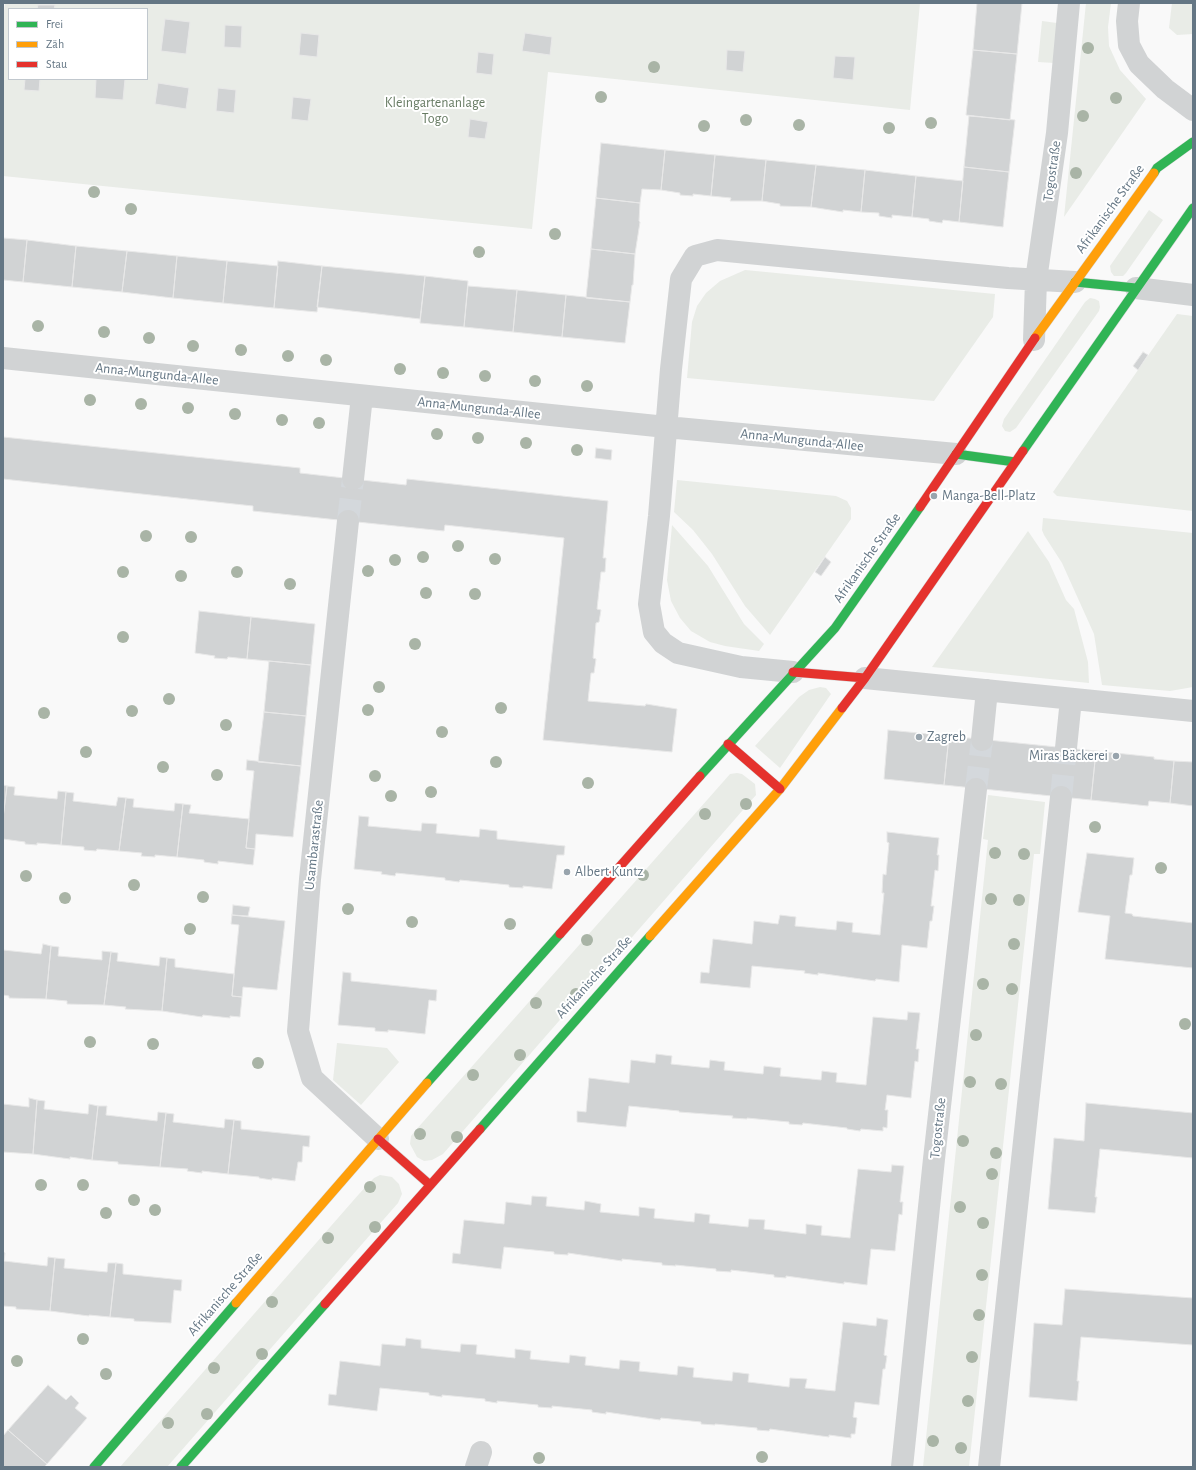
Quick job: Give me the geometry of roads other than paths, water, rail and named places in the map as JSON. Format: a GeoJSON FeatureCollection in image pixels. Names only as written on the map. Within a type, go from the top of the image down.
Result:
{"type":"FeatureCollection","features":[{"type":"Feature","properties":{"kind":"street","name":"Togostraße"},"geometry":{"type":"LineString","coordinates":[[1034,340],[1036,280],[1057,134],[1069,3]]}},
{"type":"Feature","properties":{"kind":"street"},"geometry":{"type":"LineString","coordinates":[[1129,3],[1127,21],[1128,45],[1139,64],[1165,90],[1193,110]]}},
{"type":"Feature","properties":{"kind":"street","name":"Afrikanische Straße"},"geometry":{"type":"LineString","coordinates":[[94,1467],[378,1139],[728,744],[835,628],[1034,340],[1157,168],[1193,142]]}},
{"type":"Feature","properties":{"kind":"street","name":"Afrikanische Straße"},"geometry":{"type":"LineString","coordinates":[[181,1467],[429,1184],[780,789],[865,678],[1014,462],[1193,208]]}},
{"type":"Feature","properties":{"kind":"street"},"geometry":{"type":"LineString","coordinates":[[1193,295],[1075,282],[1036,280],[717,250],[694,256],[681,278],[666,427],[659,516],[649,604],[654,632],[663,643],[678,653],[741,667],[1193,711]]}},
{"type":"Feature","properties":{"kind":"street","name":"Anna-Mungunda-Allee"},"geometry":{"type":"LineString","coordinates":[[3,358],[666,427],[956,454]]}},
{"type":"Feature","properties":{"kind":"street"},"geometry":{"type":"LineString","coordinates":[[353,479],[362,396]]}},
{"type":"Feature","properties":{"kind":"street"},"geometry":{"type":"LineString","coordinates":[[956,454],[1014,462]]}},
{"type":"Feature","properties":{"kind":"street","name":"Usambarastraße"},"geometry":{"type":"LineString","coordinates":[[348,521],[310,879],[298,1031],[312,1078],[378,1139]]}},
{"type":"Feature","properties":{"kind":"street"},"geometry":{"type":"LineString","coordinates":[[982,740],[988,690]]}},
{"type":"Feature","properties":{"kind":"street"},"geometry":{"type":"LineString","coordinates":[[1066,748],[1071,699]]}},
{"type":"Feature","properties":{"kind":"street"},"geometry":{"type":"LineString","coordinates":[[728,744],[780,789]]}},
{"type":"Feature","properties":{"kind":"street","name":"Togostraße"},"geometry":{"type":"LineString","coordinates":[[902,1467],[934,1158],[976,789]]}},
{"type":"Feature","properties":{"kind":"street"},"geometry":{"type":"LineString","coordinates":[[989,1467],[1061,797]]}},
{"type":"Feature","properties":{"kind":"street"},"geometry":{"type":"LineString","coordinates":[[378,1139],[429,1184]]}},
{"type":"Feature","properties":{"kind":"tunnel"},"geometry":{"type":"LineString","coordinates":[[348,521],[353,479]]}},
{"type":"Feature","properties":{"kind":"tunnel"},"geometry":{"type":"LineString","coordinates":[[976,789],[982,740]]}},
{"type":"Feature","properties":{"kind":"tunnel"},"geometry":{"type":"LineString","coordinates":[[1061,797],[1066,748]]}},
{"type":"Feature","properties":{"kind":"place","name":"Manga-Bell-Platz"},"geometry":{"type":"Point","coordinates":[934,496]}},
{"type":"Feature","properties":{"kind":"place","name":"Zagreb"},"geometry":{"type":"Point","coordinates":[919,737]}},
{"type":"Feature","properties":{"kind":"place","name":"Miras Bäckerei"},"geometry":{"type":"Point","coordinates":[1116,756]}},
{"type":"Feature","properties":{"kind":"place","name":"Albert Kuntz"},"geometry":{"type":"Point","coordinates":[567,872]}},
{"type":"Feature","properties":{"kind":"park label","name":"Kleingartenanlage Togo"},"geometry":{"type":"Point","coordinates":[435,112]}}]}
